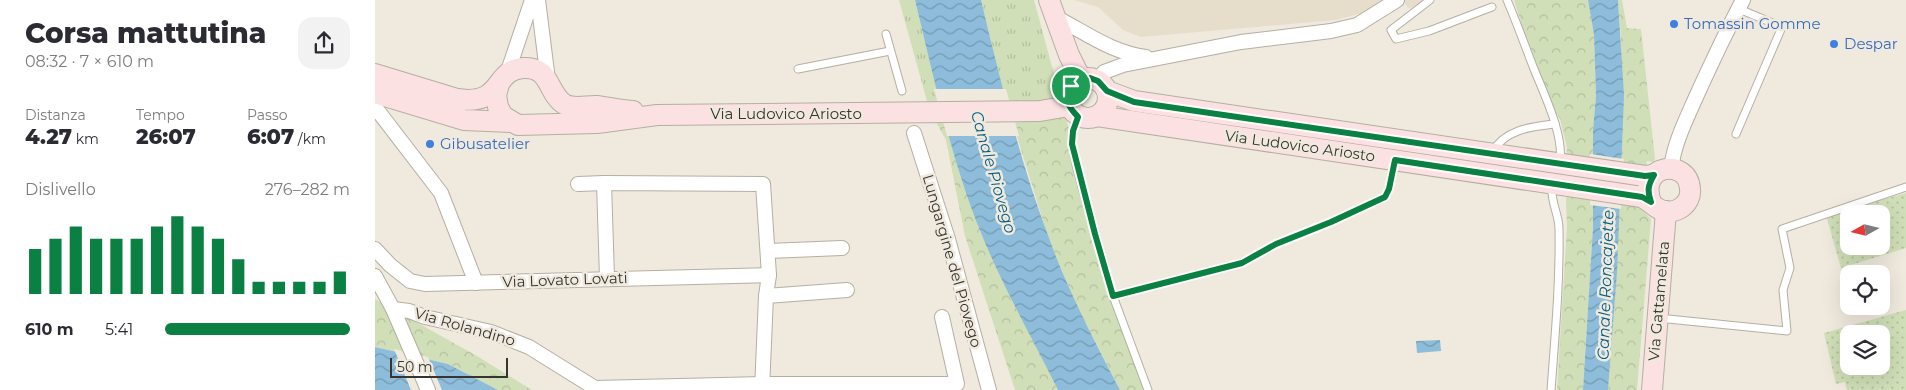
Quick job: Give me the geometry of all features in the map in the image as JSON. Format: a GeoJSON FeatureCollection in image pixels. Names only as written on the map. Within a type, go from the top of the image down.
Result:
{"type":"FeatureCollection","features":[{"type":"Feature","properties":{"kind":"main road"},"geometry":{"type":"LineString","coordinates":[[1052,8],[1069,55],[1095,84],[1107,106],[1081,113],[1068,98],[1069,90],[1074,83],[1095,84]]}},
{"type":"Feature","properties":{"kind":"main road","name":"Via Ludovico Ariosto"},"geometry":{"type":"LineString","coordinates":[[375,94],[470,101],[483,99],[490,95],[503,79],[517,69],[529,68],[539,72],[550,83],[559,99],[566,105],[579,107],[597,106],[657,115]]}},
{"type":"Feature","properties":{"kind":"main road"},"geometry":{"type":"LineString","coordinates":[[503,79],[496,95],[498,107],[503,116],[511,122]]}},
{"type":"Feature","properties":{"kind":"main road"},"geometry":{"type":"LineString","coordinates":[[535,124],[544,118],[553,103],[550,83]]}},
{"type":"Feature","properties":{"kind":"main road","name":"Via Ludovico Ariosto"},"geometry":{"type":"LineString","coordinates":[[1095,84],[1134,102],[1565,165],[1656,173]]}},
{"type":"Feature","properties":{"kind":"main road","name":"Via Ludovico Ariosto"},"geometry":{"type":"LineString","coordinates":[[375,94],[463,120],[511,122],[524,126],[535,124],[597,123],[657,115],[1056,110],[1561,185],[1653,203]]}},
{"type":"Feature","properties":{"kind":"main road"},"geometry":{"type":"LineString","coordinates":[[1679,171],[1689,180],[1691,194],[1679,209],[1653,203],[1648,193],[1649,183],[1656,173],[1679,171]]}},
{"type":"Feature","properties":{"kind":"main road","name":"Via Gattamelata"},"geometry":{"type":"LineString","coordinates":[[1652,390],[1658,318],[1653,203]]}},
{"type":"Feature","properties":{"kind":"street"},"geometry":{"type":"LineString","coordinates":[[503,79],[532,0]]}},
{"type":"Feature","properties":{"kind":"street"},"geometry":{"type":"LineString","coordinates":[[538,0],[550,83]]}},
{"type":"Feature","properties":{"kind":"street"},"geometry":{"type":"LineString","coordinates":[[1095,84],[1104,72],[1110,69],[1155,58],[1241,42],[1331,32],[1357,25],[1397,0]]}},
{"type":"Feature","properties":{"kind":"street"},"geometry":{"type":"LineString","coordinates":[[1656,173],[1675,146],[1719,47],[1741,4]]}},
{"type":"Feature","properties":{"kind":"street"},"geometry":{"type":"LineString","coordinates":[[1052,8],[1105,46],[1137,56],[1155,58]]}},
{"type":"Feature","properties":{"kind":"street"},"geometry":{"type":"LineString","coordinates":[[375,94],[441,194],[476,283]]}},
{"type":"Feature","properties":{"kind":"street","name":"Lungargine del Piovego"},"geometry":{"type":"LineString","coordinates":[[914,133],[948,239],[989,390]]}},
{"type":"Feature","properties":{"kind":"street"},"geometry":{"type":"LineString","coordinates":[[604,183],[607,278]]}},
{"type":"Feature","properties":{"kind":"street"},"geometry":{"type":"LineString","coordinates":[[578,184],[763,184],[769,275],[766,296],[763,387]]}},
{"type":"Feature","properties":{"kind":"street"},"geometry":{"type":"LineString","coordinates":[[768,251],[842,248]]}},
{"type":"Feature","properties":{"kind":"street","name":"Via Lovato Lovati"},"geometry":{"type":"LineString","coordinates":[[375,249],[390,265],[410,281],[425,284],[769,275]]}},
{"type":"Feature","properties":{"kind":"street"},"geometry":{"type":"LineString","coordinates":[[375,276],[393,309],[428,390]]}},
{"type":"Feature","properties":{"kind":"street"},"geometry":{"type":"LineString","coordinates":[[766,296],[847,290]]}},
{"type":"Feature","properties":{"kind":"street","name":"Via Rolandino"},"geometry":{"type":"LineString","coordinates":[[393,309],[409,311],[425,317],[491,332],[529,347],[595,388],[957,384],[942,317]]}},
{"type":"Feature","properties":{"kind":"lane"},"geometry":{"type":"LineString","coordinates":[[1430,0],[1391,30],[1396,39],[1429,31],[1492,7]]}},
{"type":"Feature","properties":{"kind":"lane"},"geometry":{"type":"LineString","coordinates":[[1507,0],[1555,124],[1565,165]]}},
{"type":"Feature","properties":{"kind":"lane"},"geometry":{"type":"LineString","coordinates":[[1736,134],[1783,27],[1741,4]]}},
{"type":"Feature","properties":{"kind":"lane"},"geometry":{"type":"LineString","coordinates":[[886,34],[902,91]]}},
{"type":"Feature","properties":{"kind":"lane"},"geometry":{"type":"LineString","coordinates":[[798,69],[890,51]]}},
{"type":"Feature","properties":{"kind":"lane"},"geometry":{"type":"LineString","coordinates":[[1081,113],[1073,131],[1072,144],[1113,296],[1148,390]]}},
{"type":"Feature","properties":{"kind":"lane"},"geometry":{"type":"LineString","coordinates":[[1491,154],[1496,145],[1509,133],[1530,127],[1555,124]]}},
{"type":"Feature","properties":{"kind":"lane"},"geometry":{"type":"LineString","coordinates":[[1113,296],[1242,263],[1276,244],[1331,222],[1385,197],[1389,189],[1395,160]]}},
{"type":"Feature","properties":{"kind":"lane"},"geometry":{"type":"LineString","coordinates":[[1551,390],[1558,286],[1559,226],[1551,199],[1561,185]]}},
{"type":"Feature","properties":{"kind":"lane"},"geometry":{"type":"LineString","coordinates":[[1658,318],[1787,331],[1783,290],[1789,268],[1782,229],[1906,187]]}},
{"type":"Feature","properties":{"kind":"shaded area"},"geometry":{"type":"Polygon","coordinates":[[[1074,0],[1382,0],[1362,13],[1336,20],[1141,37],[1123,30],[1098,7],[1074,0]]]}},
{"type":"Feature","properties":{"kind":"shaded area"},"geometry":{"type":"Polygon","coordinates":[[[1402,0],[1434,0],[1424,5],[1408,8],[1402,0]]]}},
{"type":"Feature","properties":{"kind":"green space"},"geometry":{"type":"Polygon","coordinates":[[[899,0],[915,0],[943,111],[930,112],[899,0]]]}},
{"type":"Feature","properties":{"kind":"green space"},"geometry":{"type":"Polygon","coordinates":[[[981,0],[1034,0],[1064,111],[1009,110],[998,73],[981,0]]]}},
{"type":"Feature","properties":{"kind":"green space"},"geometry":{"type":"Polygon","coordinates":[[[1514,0],[1588,0],[1594,35],[1596,96],[1593,130],[1593,227],[1583,390],[1557,390],[1567,226],[1567,148],[1560,119],[1544,95],[1514,0]]]}},
{"type":"Feature","properties":{"kind":"green space"},"geometry":{"type":"Polygon","coordinates":[[[1618,0],[1622,0],[1627,28],[1641,29],[1655,159],[1653,162],[1647,161],[1639,207],[1651,219],[1637,390],[1608,390],[1617,273],[1621,38],[1618,0]]]}},
{"type":"Feature","properties":{"kind":"green space"},"geometry":{"type":"Polygon","coordinates":[[[943,111],[966,190],[981,233],[1058,390],[1015,390],[965,236],[946,140],[931,113],[943,111]]]}},
{"type":"Feature","properties":{"kind":"green space"},"geometry":{"type":"Polygon","coordinates":[[[1009,111],[1064,111],[1098,235],[1144,375],[1151,390],[1120,390],[1074,300],[1048,237],[1009,111]]]}},
{"type":"Feature","properties":{"kind":"green space"},"geometry":{"type":"Polygon","coordinates":[[[1906,193],[1906,248],[1890,253],[1890,205],[1862,205],[1906,193]]]}},
{"type":"Feature","properties":{"kind":"green space"},"geometry":{"type":"Polygon","coordinates":[[[1840,211],[1840,255],[1883,255],[1851,265],[1840,265],[1826,215],[1840,211]]]}},
{"type":"Feature","properties":{"kind":"green space"},"geometry":{"type":"Polygon","coordinates":[[[375,299],[477,356],[532,390],[498,390],[448,364],[375,347],[375,299]]]}},
{"type":"Feature","properties":{"kind":"green space"},"geometry":{"type":"Polygon","coordinates":[[[1906,310],[1906,390],[1847,390],[1845,382],[1836,384],[1824,333],[1840,329],[1840,375],[1890,375],[1890,325],[1853,325],[1906,310]]]}},
{"type":"Feature","properties":{"kind":"water","name":"Canale Piovego"},"geometry":{"type":"Polygon","coordinates":[[[915,0],[981,0],[1011,120],[1056,258],[1091,334],[1120,390],[1058,390],[999,273],[970,205],[944,118],[915,0]]]}},
{"type":"Feature","properties":{"kind":"water","name":"Canale Roncajette"},"geometry":{"type":"Polygon","coordinates":[[[1588,0],[1618,0],[1624,95],[1617,273],[1608,390],[1583,390],[1593,227],[1593,130],[1596,96],[1594,35],[1588,0]]]}},
{"type":"Feature","properties":{"kind":"water"},"geometry":{"type":"Polygon","coordinates":[[[1440,340],[1441,351],[1417,353],[1416,341],[1440,340]]]}},
{"type":"Feature","properties":{"kind":"water"},"geometry":{"type":"Polygon","coordinates":[[[375,347],[448,364],[498,390],[375,390],[375,347]]]}},
{"type":"Feature","properties":{"kind":"pier"},"geometry":{"type":"Polygon","coordinates":[[[934,89],[1006,89],[1019,136],[947,136],[934,89]]]}},
{"type":"Feature","properties":{"kind":"pier"},"geometry":{"type":"Polygon","coordinates":[[[1590,154],[1624,159],[1621,209],[1590,205],[1590,154]]]}},
{"type":"Feature","properties":{"kind":"pier"},"geometry":{"type":"Polygon","coordinates":[[[394,349],[428,357],[442,390],[411,390],[394,349]]]}},
{"type":"Feature","properties":{"kind":"place","name":"Tomassin Gomme"},"geometry":{"type":"Point","coordinates":[1674,24]}},
{"type":"Feature","properties":{"kind":"place","name":"Despar"},"geometry":{"type":"Point","coordinates":[1834,44]}},
{"type":"Feature","properties":{"kind":"place","name":"Gibusatelier"},"geometry":{"type":"Point","coordinates":[430,144]}},
{"type":"Feature","properties":{"kind":"route"},"geometry":{"type":"LineString","coordinates":[[1090,78],[1098,81],[1107,91],[1134,102],[1571,166],[1645,176],[1654,175],[1649,183],[1648,193],[1651,202],[1642,197],[1395,160],[1389,189],[1385,197],[1331,222],[1276,244],[1242,263],[1113,296],[1077,169],[1072,144],[1073,131],[1078,117],[1072,111],[1068,102],[1071,86],[1081,79],[1090,78]]}}]}
